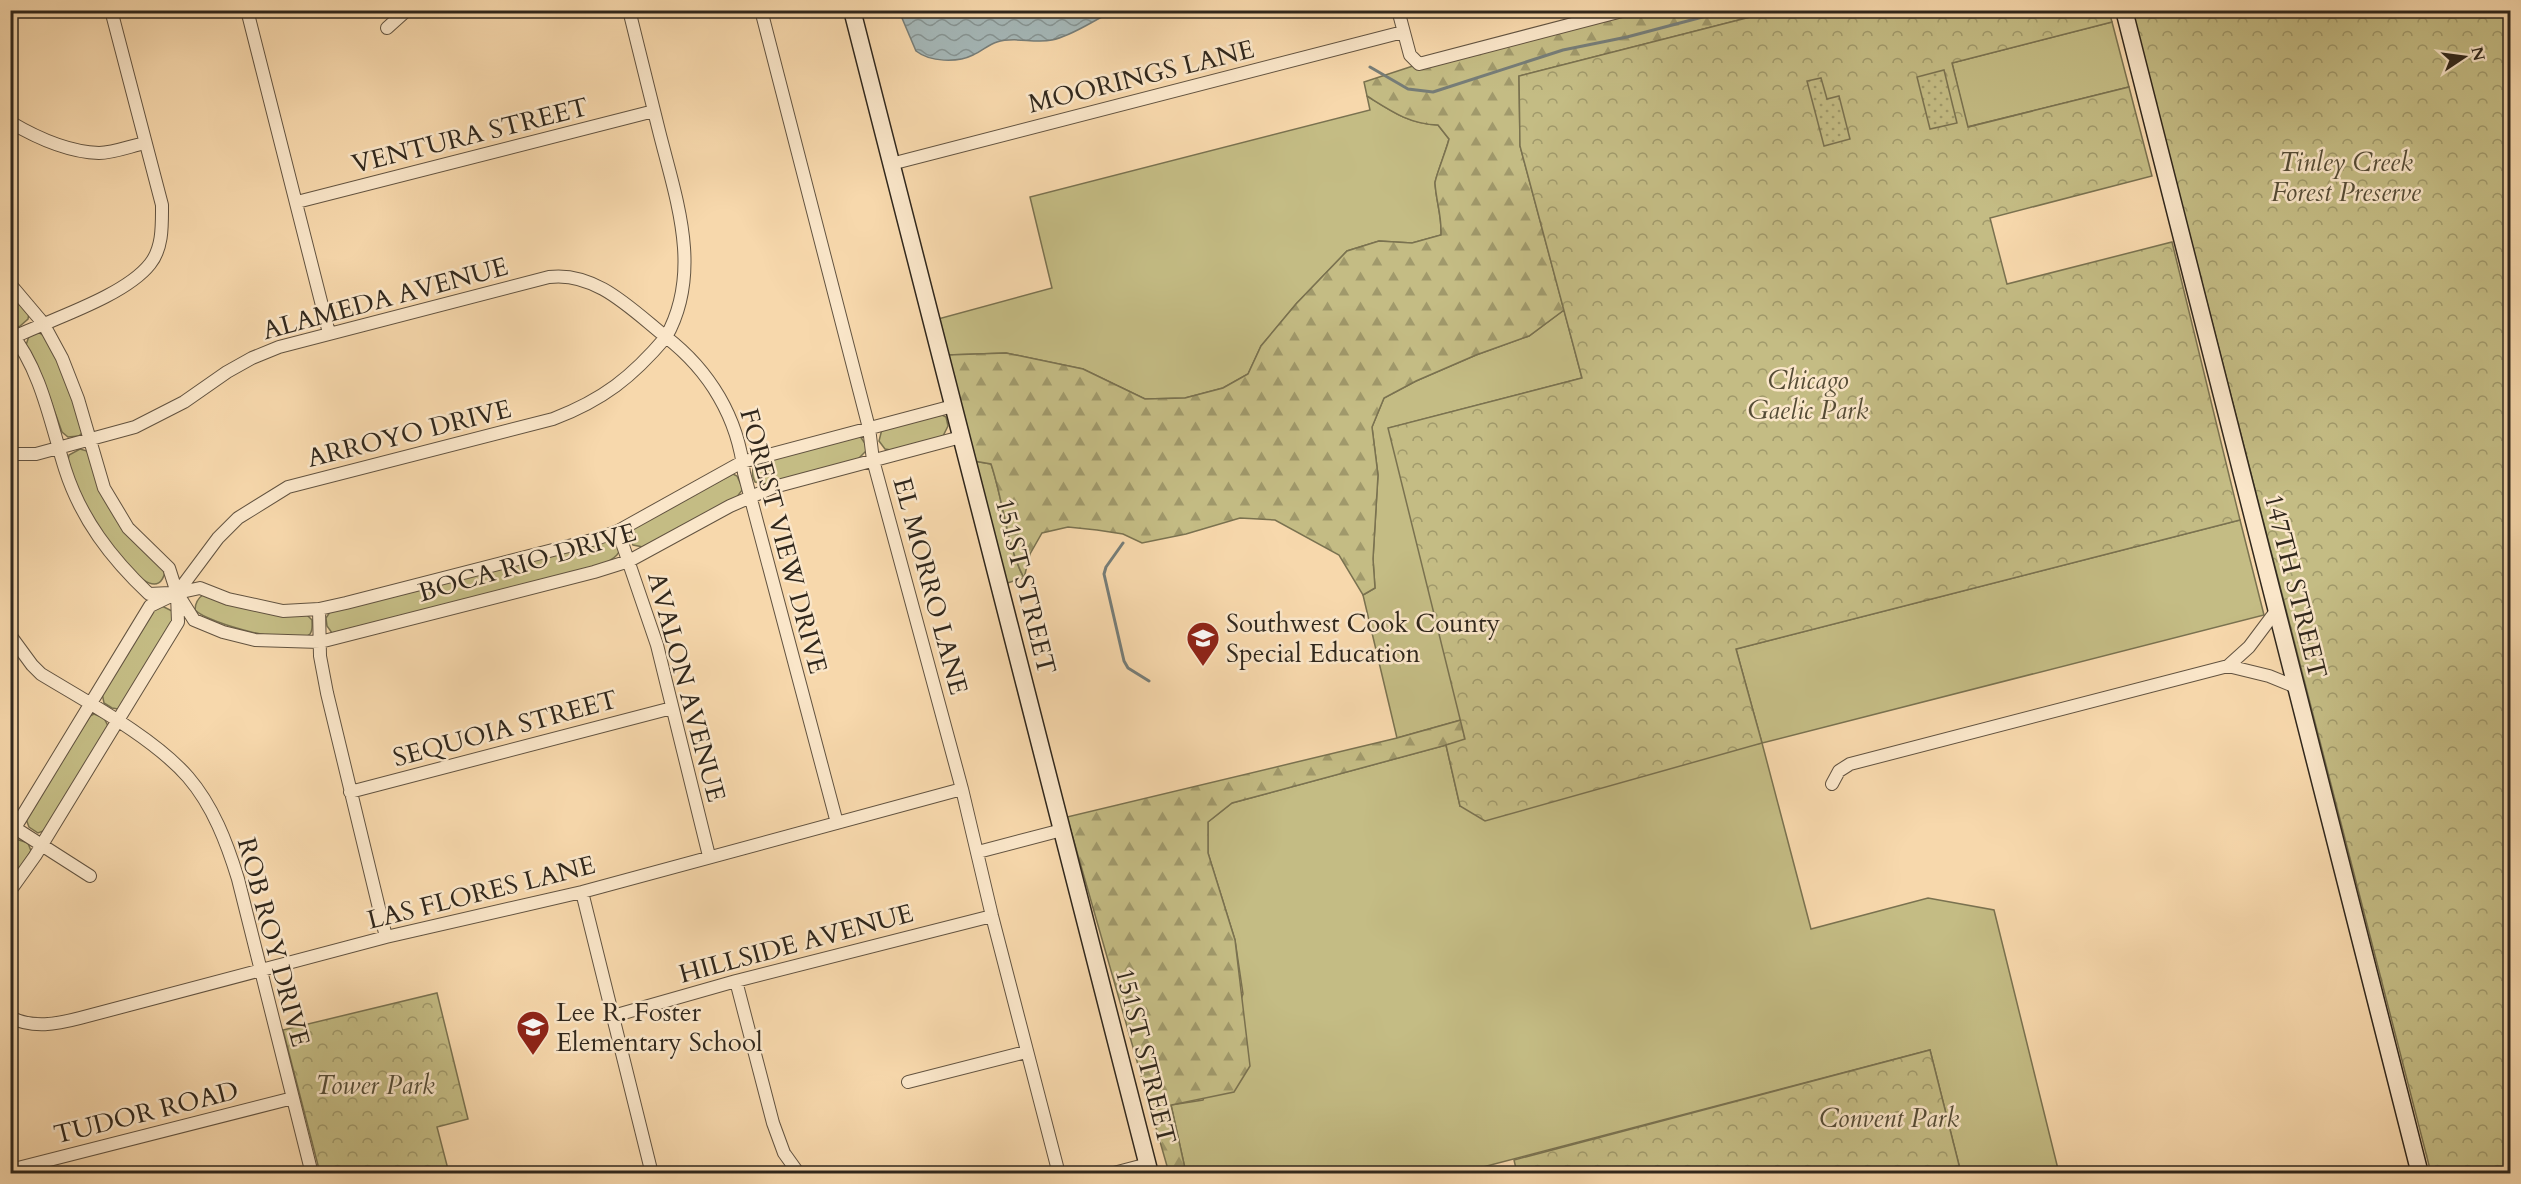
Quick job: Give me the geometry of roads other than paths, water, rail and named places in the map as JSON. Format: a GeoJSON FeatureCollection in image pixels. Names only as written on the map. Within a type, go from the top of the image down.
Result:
{"type":"FeatureCollection","features":[{"type":"Feature","properties":{"kind":"main road","name":"151ST STREET"},"geometry":{"type":"LineString","coordinates":[[852,10],[1149,1169]]}},
{"type":"Feature","properties":{"kind":"main road","name":"147TH STREET"},"geometry":{"type":"LineString","coordinates":[[2124,10],[2420,1173]]}},
{"type":"Feature","properties":{"kind":"street"},"geometry":{"type":"LineString","coordinates":[[12,334],[109,295],[134,278],[151,263],[163,230],[162,206],[111,10]]}},
{"type":"Feature","properties":{"kind":"street"},"geometry":{"type":"LineString","coordinates":[[247,10],[329,333]]}},
{"type":"Feature","properties":{"kind":"street"},"geometry":{"type":"LineString","coordinates":[[387,28],[407,10]]}},
{"type":"Feature","properties":{"kind":"street"},"geometry":{"type":"LineString","coordinates":[[628,10],[686,248],[684,281],[678,311],[666,337]]}},
{"type":"Feature","properties":{"kind":"street","name":"EL MORRO LANE"},"geometry":{"type":"LineString","coordinates":[[761,10],[868,428],[873,460],[962,789],[1026,1052],[1059,1173]]}},
{"type":"Feature","properties":{"kind":"street"},"geometry":{"type":"LineString","coordinates":[[1398,10],[1410,55],[1419,64],[1626,10]]}},
{"type":"Feature","properties":{"kind":"street","name":"MOORINGS LANE"},"geometry":{"type":"LineString","coordinates":[[891,164],[1403,32]]}},
{"type":"Feature","properties":{"kind":"street","name":"VENTURA STREET"},"geometry":{"type":"LineString","coordinates":[[297,202],[654,111]]}},
{"type":"Feature","properties":{"kind":"street"},"geometry":{"type":"LineString","coordinates":[[10,122],[46,141],[76,150],[101,153],[145,143]]}},
{"type":"Feature","properties":{"kind":"street","name":"ALAMEDA AVENUE"},"geometry":{"type":"LineString","coordinates":[[10,454],[36,454],[135,427],[160,416],[252,358],[279,347],[535,280],[558,276],[583,279],[596,284],[666,337]]}},
{"type":"Feature","properties":{"kind":"street","name":"BOCA RIO DRIVE"},"geometry":{"type":"LineString","coordinates":[[10,284],[43,323],[62,358],[78,399],[104,488],[128,528],[169,568],[177,593],[194,620],[223,632],[255,640],[320,642],[594,572],[629,561],[751,496],[783,484],[961,437]]}},
{"type":"Feature","properties":{"kind":"street","name":"BOCA RIO DRIVE"},"geometry":{"type":"LineString","coordinates":[[12,334],[46,401],[75,496],[88,522],[125,571],[149,594],[177,593],[200,588],[228,599],[283,611],[319,609],[596,539],[618,531],[742,462],[953,406]]}},
{"type":"Feature","properties":{"kind":"street","name":"FOREST VIEW DRIVE"},"geometry":{"type":"LineString","coordinates":[[666,337],[686,352],[722,401],[735,428],[837,823]]}},
{"type":"Feature","properties":{"kind":"street","name":"ARROYO DRIVE"},"geometry":{"type":"LineString","coordinates":[[13,832],[150,606],[177,593],[218,538],[238,518],[288,487],[553,419],[580,409],[625,381],[666,337]]}},
{"type":"Feature","properties":{"kind":"street","name":"AVALON AVENUE"},"geometry":{"type":"LineString","coordinates":[[618,531],[657,645],[709,856]]}},
{"type":"Feature","properties":{"kind":"street"},"geometry":{"type":"LineString","coordinates":[[10,891],[41,845],[178,622],[177,593]]}},
{"type":"Feature","properties":{"kind":"street"},"geometry":{"type":"LineString","coordinates":[[319,609],[320,642],[327,693],[386,937]]}},
{"type":"Feature","properties":{"kind":"street"},"geometry":{"type":"LineString","coordinates":[[1832,784],[1839,771],[1850,764],[2228,666],[2249,647],[2276,611]]}},
{"type":"Feature","properties":{"kind":"street","name":"ROB ROY DRIVE"},"geometry":{"type":"LineString","coordinates":[[10,635],[41,674],[164,753],[188,777],[210,809],[228,847],[238,879],[312,1173]]}},
{"type":"Feature","properties":{"kind":"street"},"geometry":{"type":"LineString","coordinates":[[2228,666],[2269,676],[2296,687]]}},
{"type":"Feature","properties":{"kind":"street","name":"SEQUOIA STREET"},"geometry":{"type":"LineString","coordinates":[[350,792],[672,708]]}},
{"type":"Feature","properties":{"kind":"street","name":"LAS FLORES LANE"},"geometry":{"type":"LineString","coordinates":[[10,1017],[32,1024],[55,1024],[386,937],[582,892],[962,789]]}},
{"type":"Feature","properties":{"kind":"street"},"geometry":{"type":"LineString","coordinates":[[978,852],[1062,830]]}},
{"type":"Feature","properties":{"kind":"street"},"geometry":{"type":"LineString","coordinates":[[13,832],[41,845],[90,876]]}},
{"type":"Feature","properties":{"kind":"street"},"geometry":{"type":"LineString","coordinates":[[582,892],[652,1173]]}},
{"type":"Feature","properties":{"kind":"street","name":"HILLSIDE AVENUE"},"geometry":{"type":"LineString","coordinates":[[613,1016],[736,981],[992,916]]}},
{"type":"Feature","properties":{"kind":"street"},"geometry":{"type":"LineString","coordinates":[[736,981],[773,1124],[784,1153],[799,1173]]}},
{"type":"Feature","properties":{"kind":"street"},"geometry":{"type":"LineString","coordinates":[[908,1082],[1026,1052]]}},
{"type":"Feature","properties":{"kind":"street","name":"TUDOR ROAD"},"geometry":{"type":"LineString","coordinates":[[10,1170],[293,1098]]}},
{"type":"Feature","properties":{"kind":"street"},"geometry":{"type":"LineString","coordinates":[[1110,1173],[1149,1169]]}},
{"type":"Feature","properties":{"kind":"water"},"geometry":{"type":"Polygon","coordinates":[[[899,11],[1115,11],[1060,38],[1045,41],[1004,40],[967,58],[952,60],[936,59],[916,51],[899,11]]]}},
{"type":"Feature","properties":{"kind":"waterway"},"geometry":{"type":"LineString","coordinates":[[1370,67],[1408,89],[1433,92],[1563,50],[1627,37],[1729,10]]}},
{"type":"Feature","properties":{"kind":"waterway"},"geometry":{"type":"LineString","coordinates":[[1123,543],[1106,567],[1104,574],[1124,661],[1128,668],[1149,681]]}},
{"type":"Feature","properties":{"kind":"place","name":"Southwest Cook County Special Education"},"geometry":{"type":"Point","coordinates":[1203,667]}},
{"type":"Feature","properties":{"kind":"place","name":"Lee R. Foster Elementary School"},"geometry":{"type":"Point","coordinates":[533,1056]}},
{"type":"Feature","properties":{"kind":"park label","name":"Tinley Creek Forest Preserve"},"geometry":{"type":"Point","coordinates":[2346,176]}},
{"type":"Feature","properties":{"kind":"park label","name":"Chicago Gaelic Park"},"geometry":{"type":"Point","coordinates":[1808,395]}},
{"type":"Feature","properties":{"kind":"park label","name":"Tower Park"},"geometry":{"type":"Point","coordinates":[375,1085]}},
{"type":"Feature","properties":{"kind":"park label","name":"Convent Park"},"geometry":{"type":"Point","coordinates":[1889,1118]}}]}
